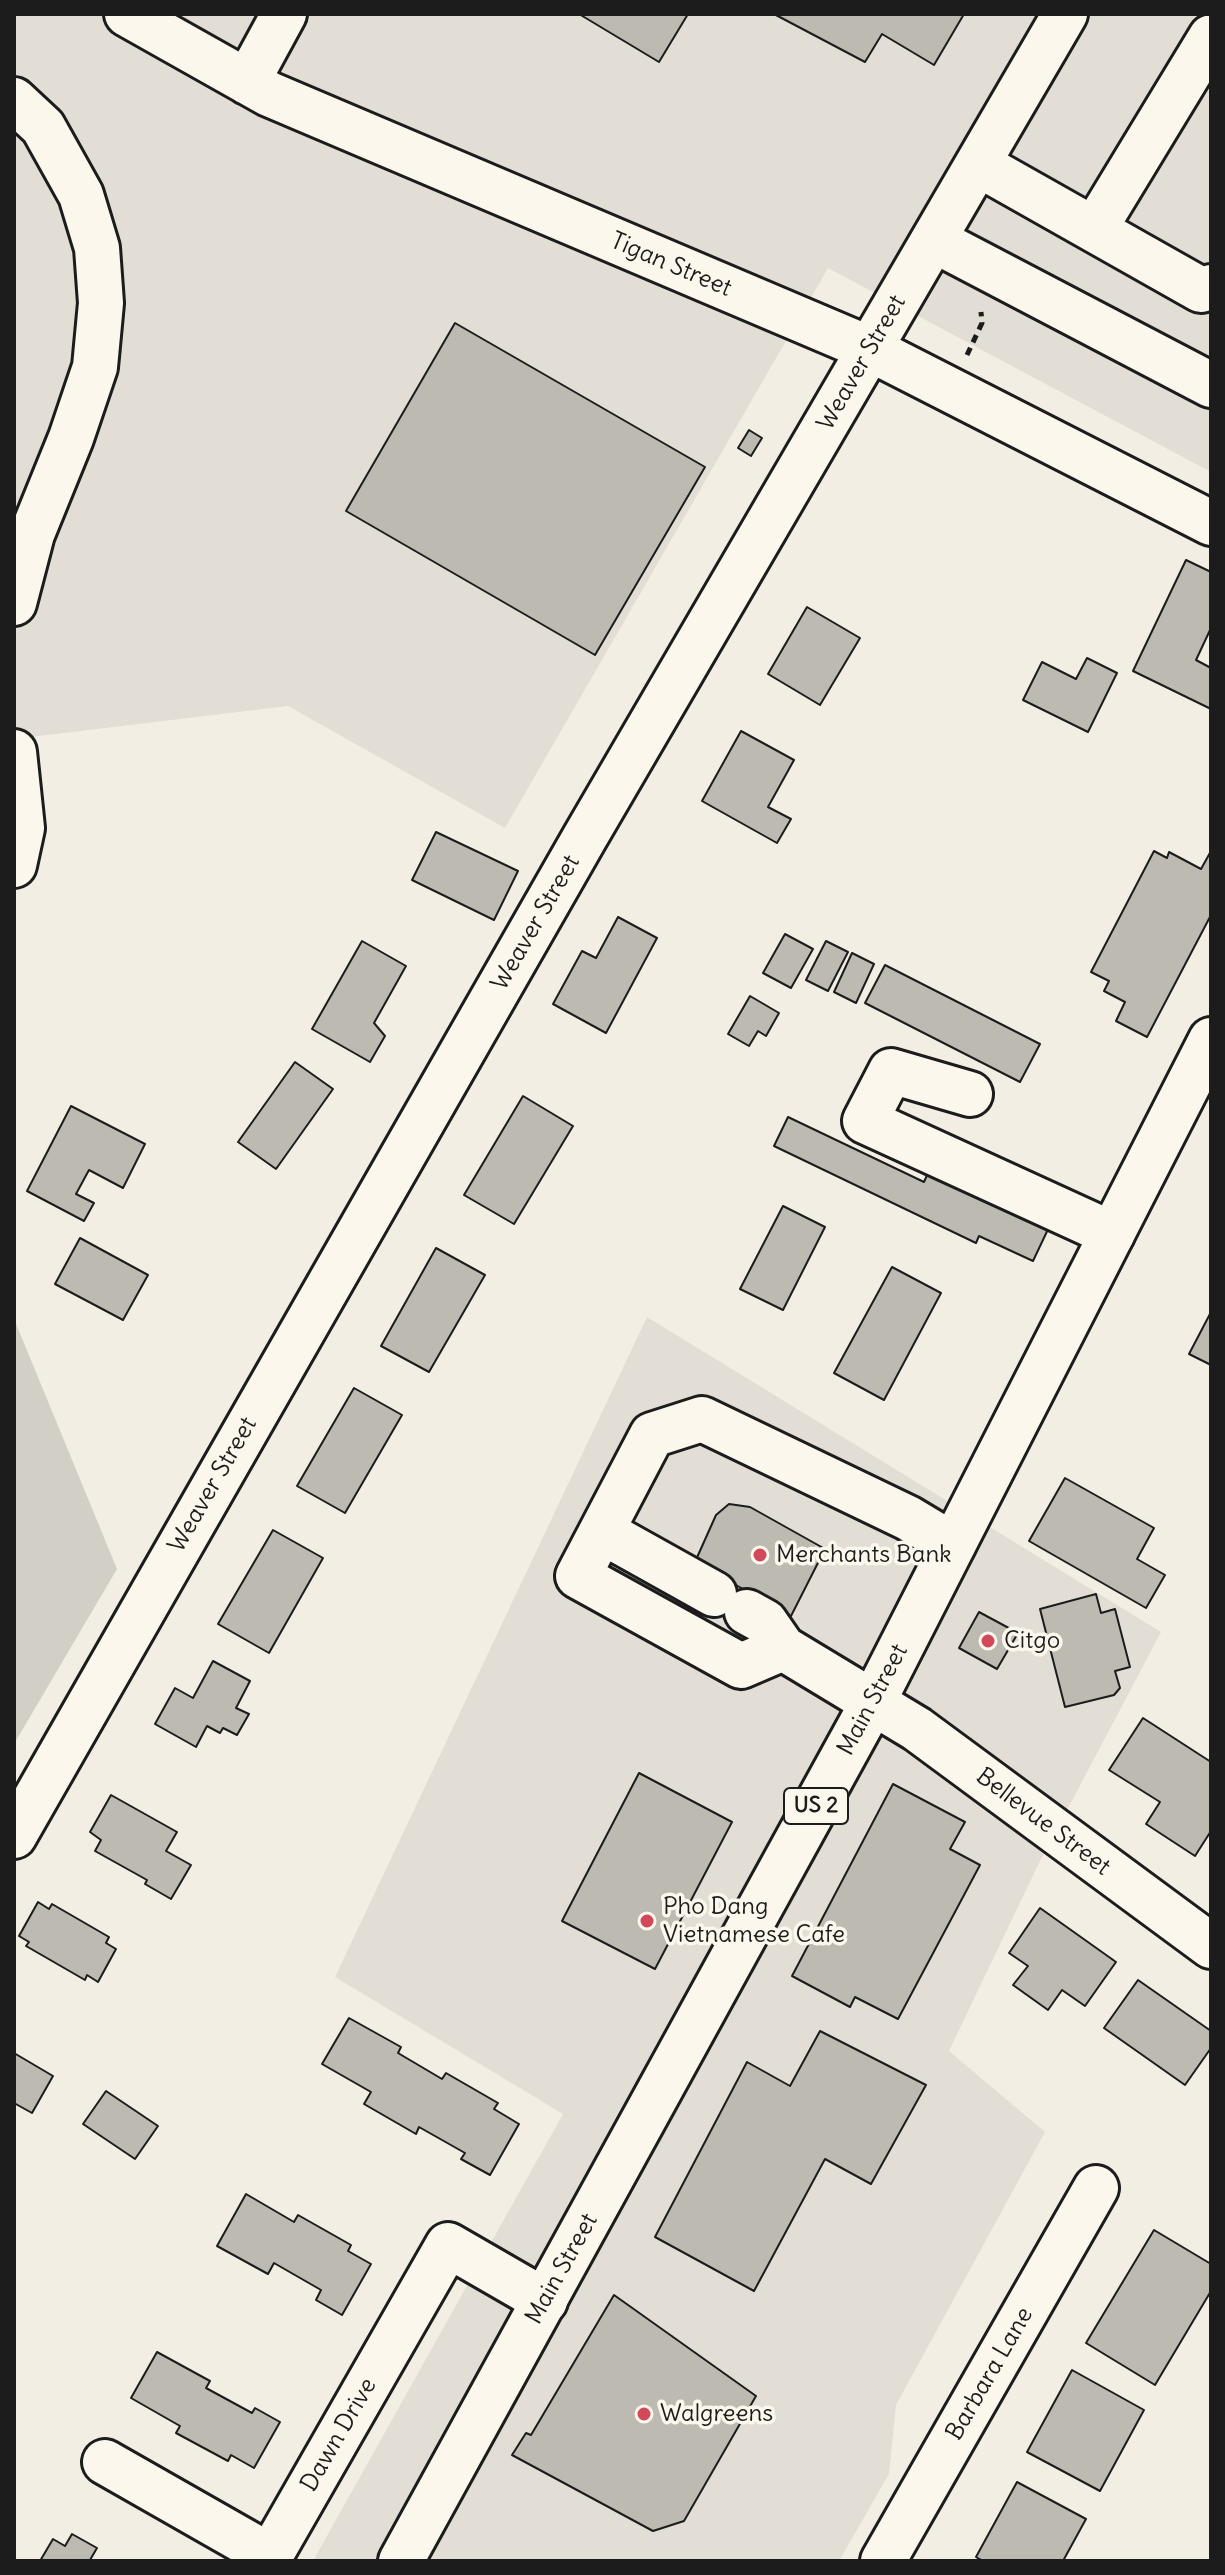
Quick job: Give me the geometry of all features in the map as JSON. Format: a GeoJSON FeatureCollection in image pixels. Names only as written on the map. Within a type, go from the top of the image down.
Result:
{"type":"FeatureCollection","features":[{"type":"Feature","properties":{"kind":"street","name":"Tigan Street"},"geometry":{"type":"LineString","coordinates":[[127,14],[247,82],[298,107],[870,349],[1211,523]]}},
{"type":"Feature","properties":{"kind":"street"},"geometry":{"type":"LineString","coordinates":[[247,82],[284,14]]}},
{"type":"Feature","properties":{"kind":"street","name":"Weaver Street"},"geometry":{"type":"LineString","coordinates":[[20,1808],[1065,14]]}},
{"type":"Feature","properties":{"kind":"street"},"geometry":{"type":"LineString","coordinates":[[1095,228],[1211,37]]}},
{"type":"Feature","properties":{"kind":"street"},"geometry":{"type":"LineString","coordinates":[[14,100],[43,127],[81,195],[97,248],[101,303],[95,367],[71,438],[32,534],[14,603]]}},
{"type":"Feature","properties":{"kind":"street"},"geometry":{"type":"LineString","coordinates":[[978,164],[1201,290],[1211,287]]}},
{"type":"Feature","properties":{"kind":"street"},"geometry":{"type":"LineString","coordinates":[[934,240],[1211,385]]}},
{"type":"Feature","properties":{"kind":"street"},"geometry":{"type":"LineString","coordinates":[[14,752],[22,828],[14,865]]}},
{"type":"Feature","properties":{"kind":"street","name":"Main Street"},"geometry":{"type":"LineString","coordinates":[[401,2561],[873,1702],[1211,1040]]}},
{"type":"Feature","properties":{"kind":"street"},"geometry":{"type":"LineString","coordinates":[[970,1094],[891,1071],[865,1121],[1112,1234]]}},
{"type":"Feature","properties":{"kind":"street"},"geometry":{"type":"LineString","coordinates":[[783,1648],[741,1666],[578,1576],[652,1435],[702,1419],[908,1518],[953,1545]]}},
{"type":"Feature","properties":{"kind":"street","name":"Bellevue Street"},"geometry":{"type":"LineString","coordinates":[[603,1532],[765,1622],[783,1648],[917,1729],[1211,1946]]}},
{"type":"Feature","properties":{"kind":"street","name":"Barbara Lane"},"geometry":{"type":"LineString","coordinates":[[883,2561],[1096,2188]]}},
{"type":"Feature","properties":{"kind":"street","name":"Dawn Drive"},"geometry":{"type":"LineString","coordinates":[[105,2462],[270,2556],[448,2245],[545,2301]]}},
{"type":"Feature","properties":{"kind":"path"},"geometry":{"type":"LineString","coordinates":[[967,356],[982,323],[981,305],[990,308]]}},
{"type":"Feature","properties":{"kind":"shaded area"},"geometry":{"type":"Polygon","coordinates":[[[14,14],[1211,14],[1211,472],[828,268],[505,828],[288,706],[14,739],[14,14]]]}},
{"type":"Feature","properties":{"kind":"shaded area"},"geometry":{"type":"Polygon","coordinates":[[[647,1317],[1161,1632],[1037,1867],[949,2051],[1045,2132],[896,2405],[889,2474],[839,2561],[313,2561],[563,2114],[335,1977],[647,1317]]]}},
{"type":"Feature","properties":{"kind":"shaded area"},"geometry":{"type":"Polygon","coordinates":[[[14,1319],[117,1569],[14,1744],[14,1319]]]}},
{"type":"Feature","properties":{"kind":"building"},"geometry":{"type":"Polygon","coordinates":[[[579,14],[688,14],[659,62],[579,14]]]}},
{"type":"Feature","properties":{"kind":"building"},"geometry":{"type":"Polygon","coordinates":[[[774,14],[964,14],[934,65],[882,34],[865,62],[774,14]]]}},
{"type":"Feature","properties":{"kind":"building"},"geometry":{"type":"Polygon","coordinates":[[[455,323],[705,467],[595,655],[346,511],[455,323]]]}},
{"type":"Feature","properties":{"kind":"building"},"geometry":{"type":"Polygon","coordinates":[[[749,430],[762,438],[751,456],[738,448],[749,430]]]}},
{"type":"Feature","properties":{"kind":"building"},"geometry":{"type":"Polygon","coordinates":[[[1186,560],[1211,572],[1211,628],[1196,660],[1211,668],[1211,709],[1133,671],[1186,560]]]}},
{"type":"Feature","properties":{"kind":"building"},"geometry":{"type":"Polygon","coordinates":[[[807,607],[860,638],[820,705],[768,674],[807,607]]]}},
{"type":"Feature","properties":{"kind":"building"},"geometry":{"type":"Polygon","coordinates":[[[1087,658],[1117,673],[1088,732],[1023,700],[1042,662],[1076,679],[1087,658]]]}},
{"type":"Feature","properties":{"kind":"building"},"geometry":{"type":"Polygon","coordinates":[[[741,731],[794,760],[768,807],[791,819],[777,843],[702,801],[741,731]]]}},
{"type":"Feature","properties":{"kind":"building"},"geometry":{"type":"Polygon","coordinates":[[[436,832],[518,871],[494,920],[412,880],[436,832]]]}},
{"type":"Feature","properties":{"kind":"building"},"geometry":{"type":"Polygon","coordinates":[[[1154,851],[1167,858],[1169,852],[1201,869],[1211,851],[1211,915],[1147,1037],[1116,1021],[1125,1002],[1104,991],[1109,981],[1091,972],[1154,851]]]}},
{"type":"Feature","properties":{"kind":"building"},"geometry":{"type":"Polygon","coordinates":[[[618,917],[657,938],[606,1033],[553,1004],[582,951],[596,958],[618,917]]]}},
{"type":"Feature","properties":{"kind":"building"},"geometry":{"type":"Polygon","coordinates":[[[785,934],[813,949],[791,988],[763,973],[785,934]]]}},
{"type":"Feature","properties":{"kind":"building"},"geometry":{"type":"Polygon","coordinates":[[[362,941],[406,966],[374,1023],[385,1036],[370,1062],[312,1029],[362,941]]]}},
{"type":"Feature","properties":{"kind":"building"},"geometry":{"type":"Polygon","coordinates":[[[826,941],[848,952],[828,991],[806,980],[826,941]]]}},
{"type":"Feature","properties":{"kind":"building"},"geometry":{"type":"Polygon","coordinates":[[[852,953],[874,964],[856,1003],[834,992],[852,953]]]}},
{"type":"Feature","properties":{"kind":"building"},"geometry":{"type":"Polygon","coordinates":[[[885,965],[1040,1044],[1020,1082],[865,1003],[885,965]]]}},
{"type":"Feature","properties":{"kind":"building"},"geometry":{"type":"Polygon","coordinates":[[[750,996],[779,1013],[766,1036],[758,1031],[749,1046],[728,1034],[750,996]]]}},
{"type":"Feature","properties":{"kind":"building"},"geometry":{"type":"Polygon","coordinates":[[[295,1062],[333,1089],[276,1169],[238,1142],[295,1062]]]}},
{"type":"Feature","properties":{"kind":"building"},"geometry":{"type":"Polygon","coordinates":[[[523,1096],[573,1126],[514,1224],[464,1195],[523,1096]]]}},
{"type":"Feature","properties":{"kind":"building"},"geometry":{"type":"Polygon","coordinates":[[[71,1106],[145,1144],[123,1188],[89,1170],[76,1194],[94,1203],[84,1221],[27,1191],[71,1106]]]}},
{"type":"Feature","properties":{"kind":"building"},"geometry":{"type":"Polygon","coordinates":[[[788,1117],[924,1182],[931,1166],[1051,1223],[1033,1261],[979,1236],[976,1243],[774,1146],[788,1117]]]}},
{"type":"Feature","properties":{"kind":"building"},"geometry":{"type":"Polygon","coordinates":[[[783,1206],[825,1227],[783,1310],[740,1289],[783,1206]]]}},
{"type":"Feature","properties":{"kind":"building"},"geometry":{"type":"Polygon","coordinates":[[[80,1238],[148,1275],[123,1320],[55,1284],[80,1238]]]}},
{"type":"Feature","properties":{"kind":"building"},"geometry":{"type":"Polygon","coordinates":[[[436,1248],[485,1275],[429,1372],[381,1346],[436,1248]]]}},
{"type":"Feature","properties":{"kind":"building"},"geometry":{"type":"Polygon","coordinates":[[[892,1267],[941,1293],[884,1400],[834,1373],[892,1267]]]}},
{"type":"Feature","properties":{"kind":"building"},"geometry":{"type":"Polygon","coordinates":[[[1211,1312],[1211,1365],[1189,1354],[1211,1312]]]}},
{"type":"Feature","properties":{"kind":"building"},"geometry":{"type":"Polygon","coordinates":[[[354,1388],[402,1415],[345,1513],[297,1486],[354,1388]]]}},
{"type":"Feature","properties":{"kind":"building"},"geometry":{"type":"Polygon","coordinates":[[[1065,1478],[1154,1528],[1137,1559],[1165,1575],[1146,1608],[1029,1541],[1065,1478]]]}},
{"type":"Feature","properties":{"kind":"building","name":"Merchants Bank"},"geometry":{"type":"Polygon","coordinates":[[[729,1504],[750,1507],[825,1549],[791,1616],[695,1562],[716,1515],[729,1504]]]}},
{"type":"Feature","properties":{"kind":"building"},"geometry":{"type":"Polygon","coordinates":[[[273,1530],[323,1558],[269,1653],[218,1624],[273,1530]]]}},
{"type":"Feature","properties":{"kind":"building"},"geometry":{"type":"Polygon","coordinates":[[[1096,1594],[1101,1613],[1115,1609],[1130,1667],[1115,1671],[1120,1688],[1114,1695],[1065,1707],[1040,1609],[1096,1594]]]}},
{"type":"Feature","properties":{"kind":"building","name":"Citgo"},"geometry":{"type":"Polygon","coordinates":[[[979,1612],[1018,1633],[997,1669],[959,1648],[979,1612]]]}},
{"type":"Feature","properties":{"kind":"building"},"geometry":{"type":"Polygon","coordinates":[[[213,1661],[250,1681],[236,1708],[249,1714],[237,1735],[223,1728],[220,1733],[207,1726],[196,1747],[155,1724],[175,1688],[193,1698],[213,1661]]]}},
{"type":"Feature","properties":{"kind":"building"},"geometry":{"type":"Polygon","coordinates":[[[1143,1718],[1211,1762],[1211,1831],[1195,1856],[1146,1824],[1160,1802],[1109,1770],[1143,1718]]]}},
{"type":"Feature","properties":{"kind":"building"},"geometry":{"type":"Polygon","coordinates":[[[639,1773],[732,1822],[655,1969],[562,1921],[639,1773]]]}},
{"type":"Feature","properties":{"kind":"building"},"geometry":{"type":"Polygon","coordinates":[[[893,1784],[965,1822],[950,1849],[980,1865],[898,2019],[855,1997],[850,2007],[792,1976],[893,1784]]]}},
{"type":"Feature","properties":{"kind":"building"},"geometry":{"type":"Polygon","coordinates":[[[111,1795],[177,1832],[166,1851],[191,1865],[171,1899],[145,1884],[147,1880],[95,1851],[101,1840],[90,1832],[111,1795]]]}},
{"type":"Feature","properties":{"kind":"building"},"geometry":{"type":"Polygon","coordinates":[[[38,1902],[49,1909],[52,1904],[109,1937],[106,1943],[116,1949],[98,1982],[87,1975],[85,1980],[26,1946],[29,1942],[19,1936],[38,1902]]]}},
{"type":"Feature","properties":{"kind":"building"},"geometry":{"type":"Polygon","coordinates":[[[1040,1908],[1116,1962],[1085,2006],[1062,1990],[1048,2010],[1013,1985],[1028,1966],[1009,1953],[1040,1908]]]}},
{"type":"Feature","properties":{"kind":"building"},"geometry":{"type":"Polygon","coordinates":[[[1138,1980],[1211,2031],[1211,2048],[1185,2085],[1104,2028],[1138,1980]]]}},
{"type":"Feature","properties":{"kind":"building"},"geometry":{"type":"Polygon","coordinates":[[[349,2018],[401,2047],[398,2053],[442,2079],[446,2073],[498,2103],[494,2109],[519,2124],[490,2175],[461,2159],[465,2153],[419,2127],[416,2134],[364,2104],[371,2092],[322,2064],[349,2018]]]}},
{"type":"Feature","properties":{"kind":"building"},"geometry":{"type":"Polygon","coordinates":[[[820,2031],[926,2085],[871,2184],[825,2159],[754,2291],[655,2237],[747,2062],[790,2086],[820,2031]]]}},
{"type":"Feature","properties":{"kind":"building"},"geometry":{"type":"Polygon","coordinates":[[[14,2053],[53,2076],[32,2113],[14,2103],[14,2053]]]}},
{"type":"Feature","properties":{"kind":"building"},"geometry":{"type":"Polygon","coordinates":[[[106,2091],[158,2126],[135,2159],[83,2124],[106,2091]]]}},
{"type":"Feature","properties":{"kind":"building"},"geometry":{"type":"Polygon","coordinates":[[[246,2194],[294,2222],[298,2215],[351,2245],[348,2251],[371,2264],[342,2315],[316,2300],[321,2290],[274,2263],[268,2274],[217,2246],[246,2194]]]}},
{"type":"Feature","properties":{"kind":"building"},"geometry":{"type":"Polygon","coordinates":[[[1154,2230],[1211,2264],[1211,2291],[1155,2385],[1086,2343],[1154,2230]]]}},
{"type":"Feature","properties":{"kind":"building","name":"Walgreens"},"geometry":{"type":"Polygon","coordinates":[[[614,2295],[756,2396],[684,2521],[653,2531],[512,2455],[526,2433],[531,2435],[614,2295]]]}},
{"type":"Feature","properties":{"kind":"building"},"geometry":{"type":"Polygon","coordinates":[[[157,2352],[210,2381],[206,2388],[252,2413],[255,2408],[280,2422],[254,2468],[231,2455],[228,2461],[176,2433],[180,2426],[131,2398],[157,2352]]]}},
{"type":"Feature","properties":{"kind":"building"},"geometry":{"type":"Polygon","coordinates":[[[1072,2370],[1144,2410],[1100,2491],[1027,2452],[1072,2370]]]}},
{"type":"Feature","properties":{"kind":"building"},"geometry":{"type":"Polygon","coordinates":[[[1017,2482],[1086,2519],[1063,2561],[983,2561],[976,2557],[1017,2482]]]}},
{"type":"Feature","properties":{"kind":"building"},"geometry":{"type":"Polygon","coordinates":[[[72,2534],[97,2548],[92,2561],[40,2561],[53,2539],[65,2546],[72,2534]]]}},
{"type":"Feature","properties":{"kind":"place","name":"Merchants Bank"},"geometry":{"type":"Point","coordinates":[760,1555]}},
{"type":"Feature","properties":{"kind":"place","name":"Citgo"},"geometry":{"type":"Point","coordinates":[988,1641]}},
{"type":"Feature","properties":{"kind":"place","name":"Pho Dang Vietnamese Cafe"},"geometry":{"type":"Point","coordinates":[647,1921]}},
{"type":"Feature","properties":{"kind":"place","name":"Walgreens"},"geometry":{"type":"Point","coordinates":[644,2414]}}]}
